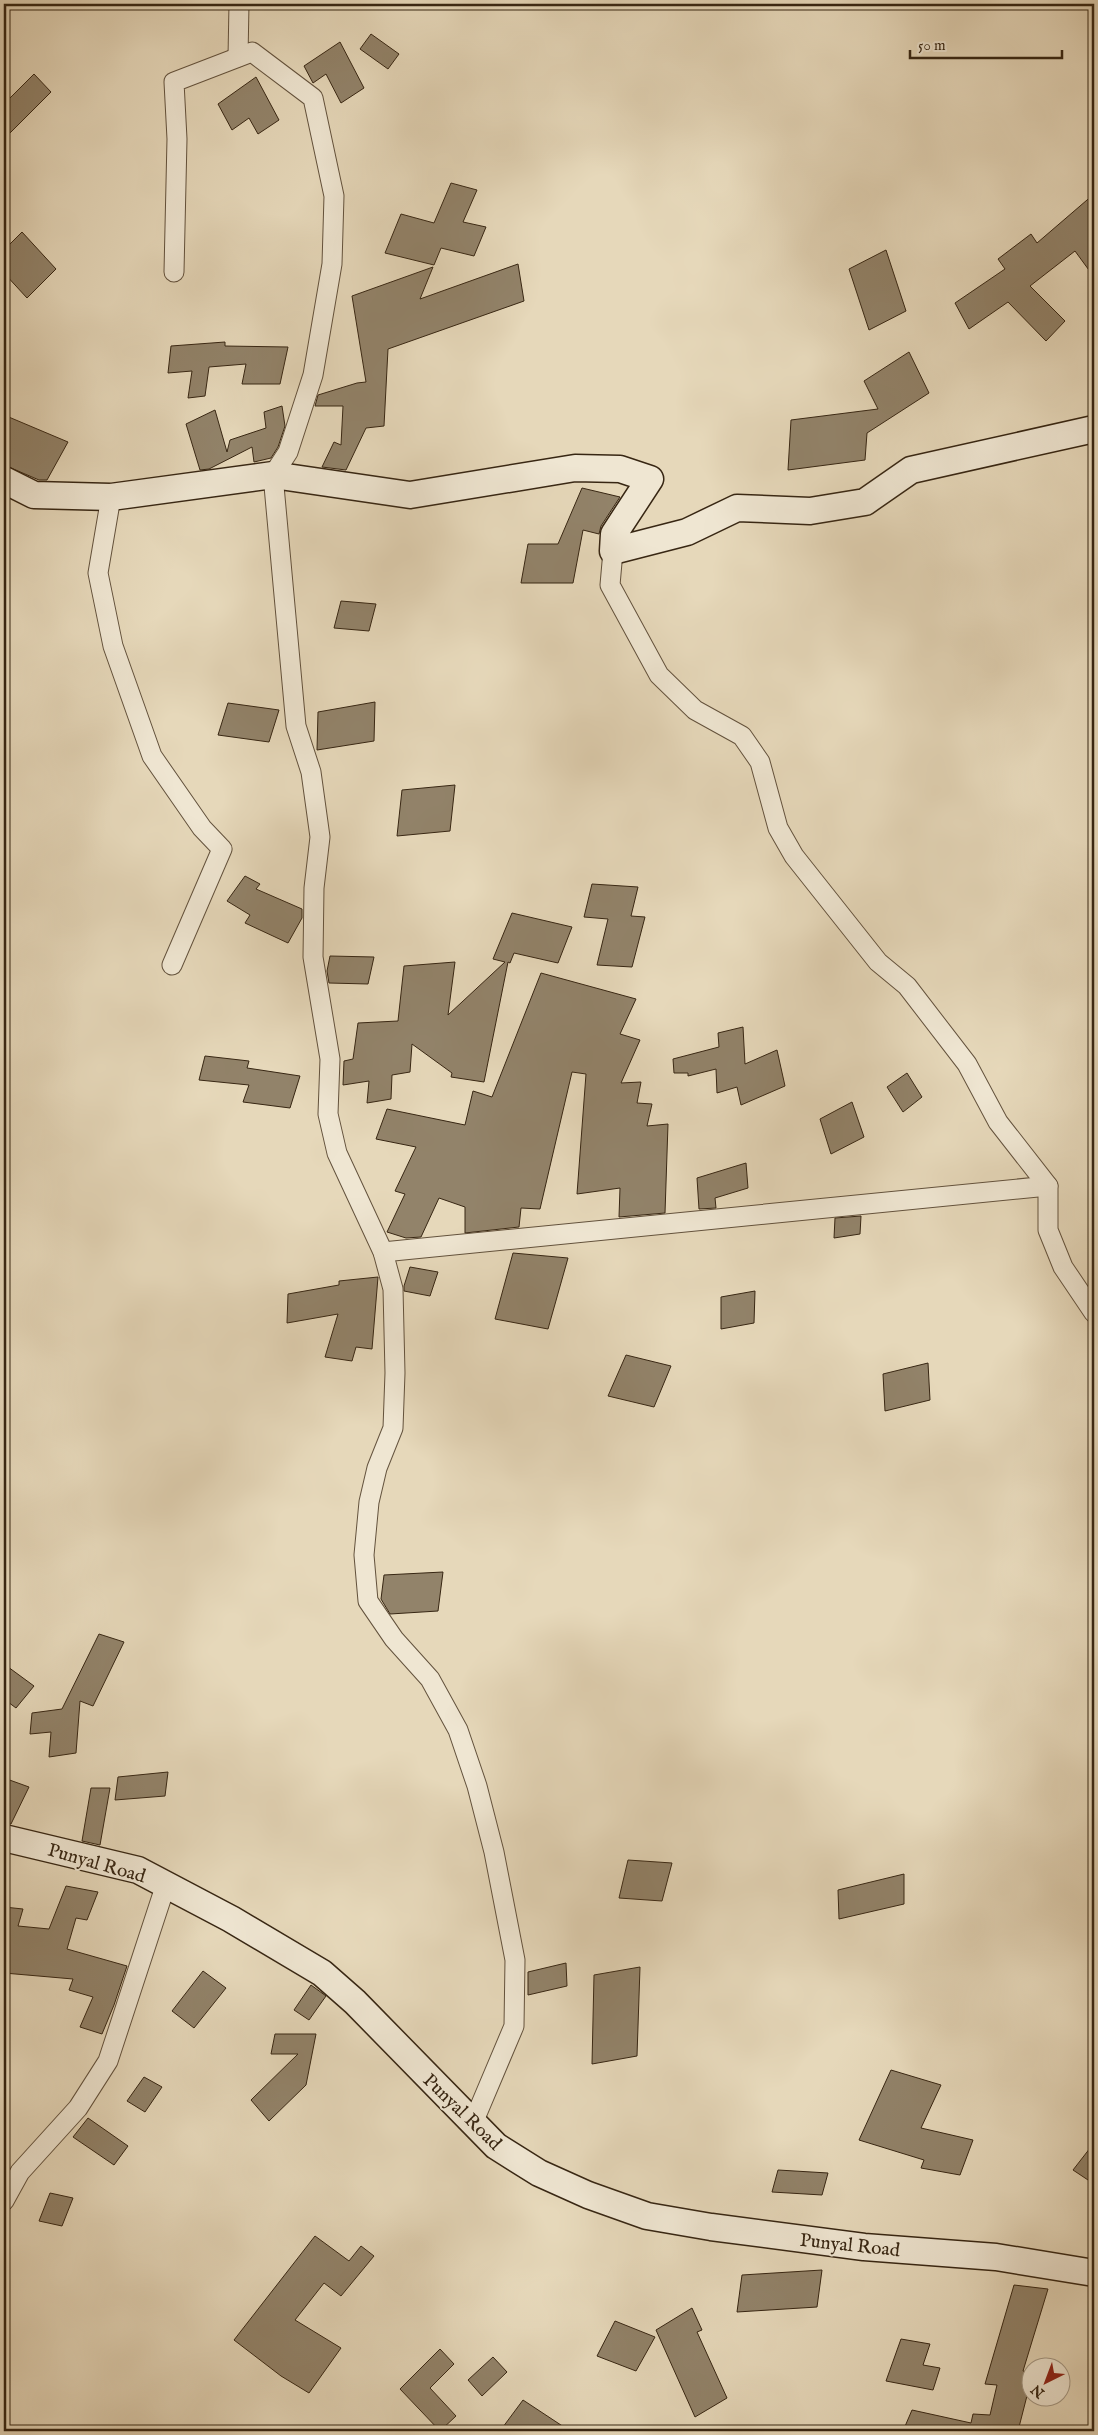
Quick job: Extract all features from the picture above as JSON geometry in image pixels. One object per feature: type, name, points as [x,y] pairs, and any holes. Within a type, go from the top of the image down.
[{"type":"street","points":[[238,57],[240,4]]},
{"type":"street","points":[[174,272],[177,139],[174,82],[252,52],[313,98],[334,196],[332,264],[313,375],[288,452],[274,475],[296,726],[311,772],[320,837],[314,888],[314,957],[330,1059],[328,1114],[337,1153],[383,1252],[393,1289],[395,1382],[393,1428],[377,1468],[369,1502],[364,1555],[368,1601],[394,1639],[430,1679],[458,1730],[477,1786],[494,1852],[515,1960],[514,2026],[472,2123]]},
{"type":"street","points":[[613,551],[687,532],[737,508],[810,511],[865,502],[911,470],[1094,429]]},
{"type":"street","points":[[4,480],[34,495],[111,497],[274,475],[410,495],[575,468],[620,469],[650,479],[614,534],[610,585],[660,675],[695,710],[742,736],[760,762],[778,828],[794,856],[878,962],[907,986],[967,1064],[998,1122],[1048,1186],[1048,1230],[1064,1267],[1094,1313]]},
{"type":"street","points":[[111,497],[98,573],[113,646],[152,756],[202,828],[222,849],[172,965]]},
{"type":"street","points":[[383,1252],[1048,1186]]},
{"type":"street","name":"Punyal Road","points":[[4,1838],[138,1870],[231,1919],[322,1973],[355,2002],[496,2146],[539,2173],[588,2195],[647,2216],[711,2227],[864,2247],[996,2257],[1094,2273]]},
{"type":"street","points":[[4,2201],[20,2172],[78,2108],[108,2060],[166,1884]]},
{"type":"building","points":[[371,34],[399,54],[388,69],[360,49]]},
{"type":"building","points":[[340,42],[364,88],[341,103],[326,74],[313,83],[304,66]]},
{"type":"building","points":[[34,74],[51,92],[4,139],[4,104]]},
{"type":"building","points":[[256,77],[279,120],[258,134],[249,118],[232,130],[218,104]]},
{"type":"building","points":[[451,183],[477,190],[463,222],[486,227],[474,256],[441,248],[434,265],[385,253],[401,214],[434,223]]},
{"type":"building","points":[[1094,194],[1094,277],[1075,251],[1030,286],[1065,321],[1046,341],[1008,302],[969,329],[955,303],[1005,269],[998,259],[1031,234],[1037,243]]},
{"type":"building","points":[[22,232],[56,269],[27,298],[4,273],[4,250]]},
{"type":"building","points":[[886,250],[906,311],[869,330],[849,269]]},
{"type":"building","points":[[518,264],[524,301],[388,349],[384,426],[366,428],[346,470],[322,467],[334,442],[341,445],[343,406],[315,406],[318,395],[366,382],[352,296],[433,267],[420,299]]},
{"type":"building","points":[[225,342],[225,346],[288,347],[280,384],[242,384],[246,364],[209,367],[205,396],[188,398],[192,371],[168,373],[171,346]]},
{"type":"building","points":[[909,352],[929,393],[867,433],[865,460],[788,470],[791,420],[878,409],[864,381]]},
{"type":"building","points":[[282,406],[285,426],[278,447],[271,458],[254,462],[252,447],[209,469],[200,470],[186,424],[215,410],[227,452],[230,440],[266,428],[264,412]]},
{"type":"building","points":[[4,415],[68,442],[47,480],[39,480],[4,465]]},
{"type":"building","points":[[582,488],[620,497],[601,526],[599,534],[583,530],[573,583],[521,583],[528,544],[558,544]]},
{"type":"building","points":[[341,601],[376,604],[369,631],[334,628]]},
{"type":"building","points":[[375,702],[374,741],[317,750],[318,712]]},
{"type":"building","points":[[228,703],[279,710],[269,742],[218,735]]},
{"type":"building","points":[[455,785],[450,831],[397,836],[402,790]]},
{"type":"building","points":[[245,876],[260,884],[256,889],[302,909],[302,918],[288,943],[245,923],[250,915],[227,901]]},
{"type":"building","points":[[592,884],[638,887],[631,916],[645,917],[632,967],[597,965],[608,919],[584,917]]},
{"type":"building","points":[[512,913],[572,927],[558,963],[514,953],[510,963],[508,962],[484,1082],[451,1077],[452,1073],[412,1044],[410,1072],[392,1075],[391,1099],[367,1103],[369,1081],[343,1085],[344,1061],[353,1059],[358,1023],[398,1021],[404,966],[455,962],[448,1015],[505,962],[493,959]]},
{"type":"building","points":[[330,956],[374,957],[368,984],[329,983],[327,971]]},
{"type":"building","points":[[541,973],[636,999],[620,1034],[640,1040],[621,1083],[641,1082],[637,1103],[652,1104],[647,1126],[668,1124],[665,1213],[619,1217],[620,1188],[577,1194],[586,1074],[572,1072],[540,1209],[521,1208],[519,1227],[465,1233],[465,1207],[439,1198],[421,1237],[406,1238],[387,1232],[405,1194],[395,1191],[416,1147],[376,1139],[387,1109],[465,1125],[473,1091],[492,1097]]},
{"type":"building","points":[[743,1027],[745,1064],[777,1050],[785,1086],[741,1105],[737,1087],[717,1093],[716,1069],[688,1076],[688,1073],[674,1073],[673,1059],[719,1047],[718,1033]]},
{"type":"building","points":[[205,1056],[249,1061],[247,1068],[300,1076],[290,1108],[243,1102],[249,1085],[199,1080]]},
{"type":"building","points":[[907,1073],[922,1097],[903,1112],[887,1087]]},
{"type":"building","points":[[852,1102],[864,1137],[831,1154],[820,1119]]},
{"type":"building","points":[[746,1163],[748,1188],[715,1198],[716,1208],[699,1209],[697,1178]]},
{"type":"building","points":[[861,1216],[860,1234],[834,1238],[835,1218]]},
{"type":"building","points":[[513,1253],[568,1258],[548,1329],[495,1319]]},
{"type":"building","points":[[410,1267],[438,1272],[430,1296],[404,1291]]},
{"type":"building","points":[[378,1277],[372,1349],[356,1347],[352,1361],[325,1357],[338,1314],[287,1323],[288,1294],[339,1285],[339,1281]]},
{"type":"building","points":[[755,1291],[754,1323],[721,1329],[721,1297]]},
{"type":"building","points":[[626,1355],[671,1366],[654,1407],[608,1396]]},
{"type":"building","points":[[928,1363],[930,1400],[885,1411],[883,1374]]},
{"type":"building","points":[[443,1572],[438,1611],[390,1614],[381,1599],[384,1575]]},
{"type":"building","points":[[99,1634],[124,1642],[93,1706],[80,1701],[76,1753],[49,1757],[51,1732],[30,1734],[32,1713],[62,1709]]},
{"type":"building","points":[[4,1664],[34,1686],[16,1708],[4,1699]]},
{"type":"building","points":[[168,1772],[165,1796],[115,1800],[118,1777]]},
{"type":"building","points":[[4,1778],[29,1787],[11,1824],[4,1823]]},
{"type":"building","points":[[91,1788],[110,1788],[100,1845],[82,1841]]},
{"type":"building","points":[[628,1860],[672,1863],[662,1901],[619,1898]]},
{"type":"building","points":[[904,1874],[904,1904],[839,1919],[838,1890]]},
{"type":"building","points":[[66,1886],[98,1892],[87,1920],[76,1918],[67,1949],[127,1966],[102,2034],[80,2027],[93,1997],[69,1990],[73,1979],[4,1973],[4,1907],[23,1909],[18,1926],[49,1929]]},
{"type":"building","points":[[566,1963],[567,1986],[528,1995],[528,1972]]},
{"type":"building","points":[[640,1967],[637,2056],[592,2064],[594,1975]]},
{"type":"building","points":[[203,1971],[226,1988],[194,2028],[172,2011]]},
{"type":"building","points":[[311,1985],[326,1996],[309,2020],[294,2010]]},
{"type":"building","points":[[275,2034],[316,2034],[306,2085],[269,2121],[251,2100],[298,2054],[271,2054]]},
{"type":"building","points":[[891,2070],[941,2085],[921,2128],[973,2140],[960,2175],[921,2168],[924,2160],[859,2140]]},
{"type":"building","points":[[144,2077],[162,2087],[145,2112],[127,2101]]},
{"type":"building","points":[[88,2118],[128,2146],[114,2165],[73,2137]]},
{"type":"building","points":[[1094,2143],[1094,2184],[1073,2170]]},
{"type":"building","points":[[778,2170],[828,2173],[822,2195],[772,2192]]},
{"type":"building","points":[[50,2193],[73,2198],[62,2226],[39,2221]]},
{"type":"building","points":[[315,2236],[349,2261],[361,2246],[374,2256],[341,2296],[324,2283],[295,2320],[341,2348],[309,2393],[281,2376],[234,2340]]},
{"type":"building","points":[[822,2270],[817,2307],[737,2312],[742,2275]]},
{"type":"building","points":[[1014,2285],[1048,2289],[1027,2358],[1020,2358],[1020,2408],[1024,2408],[1018,2431],[903,2431],[912,2410],[971,2423],[973,2414],[990,2415],[997,2385],[985,2384]]},
{"type":"building","points":[[692,2308],[702,2330],[697,2332],[727,2398],[695,2417],[656,2330]]},
{"type":"building","points":[[615,2321],[655,2337],[636,2371],[597,2356]]},
{"type":"building","points":[[901,2339],[930,2344],[923,2365],[940,2368],[933,2390],[886,2381]]},
{"type":"building","points":[[440,2349],[454,2364],[430,2388],[456,2416],[440,2431],[400,2389]]},
{"type":"building","points":[[493,2357],[507,2372],[482,2396],[468,2380]]},
{"type":"building","points":[[523,2400],[570,2431],[500,2431]]}]
